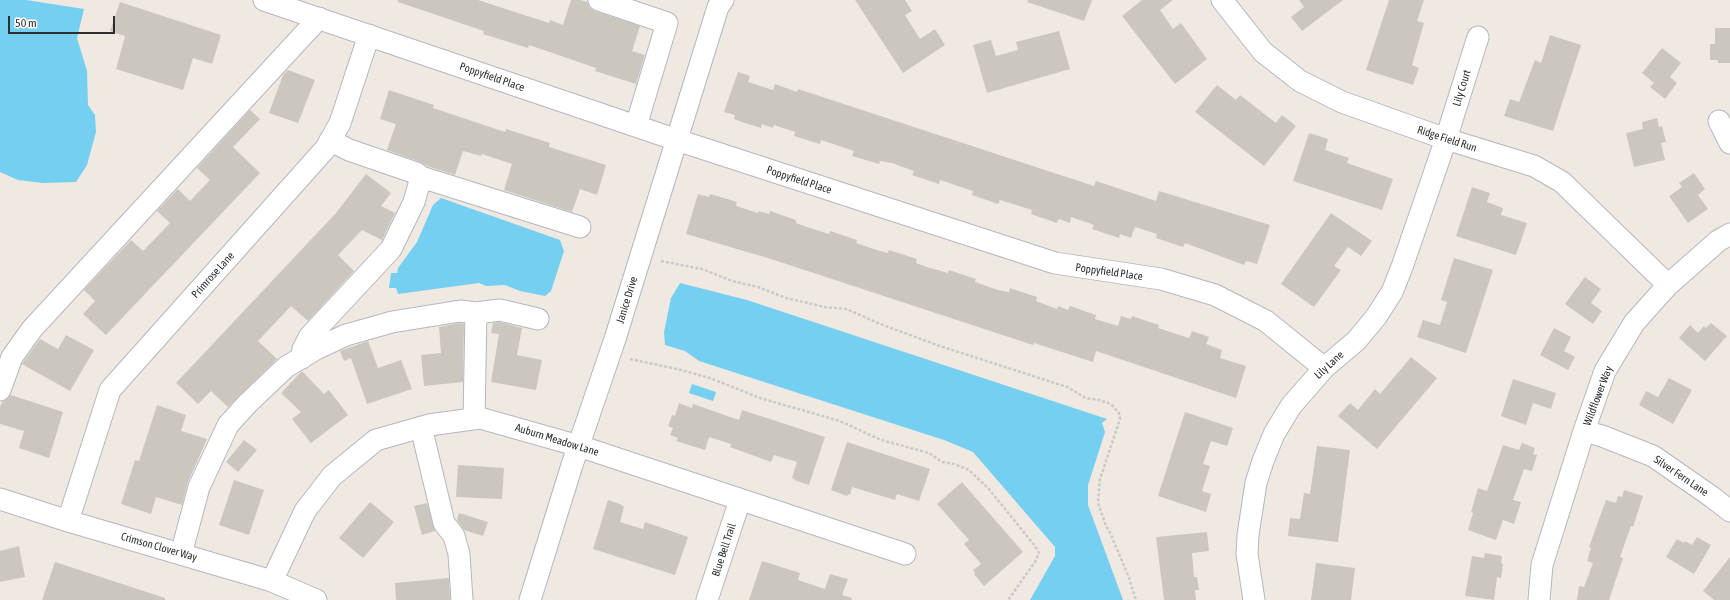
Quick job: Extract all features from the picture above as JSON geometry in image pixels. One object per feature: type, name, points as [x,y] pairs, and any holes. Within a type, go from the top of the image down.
[{"type":"street","name":"Poppyfield Place","points":[[264,0],[676,140],[1055,263],[1161,279],[1215,295],[1266,321],[1324,368]]},
{"type":"street","points":[[599,0],[667,23],[636,126]]},
{"type":"street","name":"Janice Drive","points":[[530,600],[615,339],[718,7],[723,0]]},
{"type":"street","name":"Ridge Field Run","points":[[1222,0],[1263,52],[1300,81],[1342,102],[1446,139],[1534,166],[1562,182],[1668,285]]},
{"type":"street","points":[[0,390],[12,357],[32,329],[319,18]]},
{"type":"street","name":"Primrose Lane","points":[[68,521],[110,390],[326,148],[340,123],[369,35]]},
{"type":"street","name":"Lily Court","points":[[1446,139],[1478,37]]},
{"type":"street","points":[[1719,121],[1730,143]]},
{"type":"street","name":"Lily Lane","points":[[1254,600],[1247,554],[1248,530],[1256,483],[1274,434],[1288,411],[1324,368],[1356,341],[1376,317],[1392,292],[1446,139]]},
{"type":"street","points":[[330,140],[349,150],[416,173],[421,177],[580,227]]},
{"type":"street","points":[[302,358],[303,349],[310,336],[391,249],[414,202],[421,177]]},
{"type":"street","name":"Wildflower Way","points":[[1539,600],[1542,566],[1584,431],[1605,371],[1634,323],[1668,285],[1718,241],[1730,234]]},
{"type":"street","points":[[182,554],[199,487],[228,425],[286,366],[346,335],[392,322],[460,311],[476,313],[500,310],[538,319]]},
{"type":"street","points":[[474,419],[476,313]]},
{"type":"street","name":"Auburn Meadow Lane","points":[[272,581],[305,511],[332,476],[376,440],[421,428],[480,418],[579,446],[905,554]]},
{"type":"street","points":[[421,428],[444,523],[454,536],[459,554],[462,600]]},
{"type":"street","name":"Silver Fern Lane","points":[[1584,431],[1602,436],[1653,456],[1730,511]]},
{"type":"street","name":"Crimson Clover Way","points":[[0,499],[68,521],[272,581],[316,600]]},
{"type":"street","name":"Blue Bell Trail","points":[[707,600],[740,500]]},
{"type":"path","points":[[661,261],[702,269],[732,281],[758,287],[786,298],[825,307],[846,309],[878,323],[937,345],[1067,386],[1086,398],[1111,404],[1119,413],[1120,419],[1100,479],[1098,503],[1106,526],[1110,530],[1129,578],[1136,600]]},
{"type":"path","points":[[630,359],[710,378],[760,398],[840,421],[881,440],[929,453],[942,462],[954,464],[969,470],[988,488],[1039,553],[1035,562],[1008,600]]},
{"type":"water","points":[[0,0],[26,0],[84,9],[77,38],[87,71],[88,105],[95,115],[96,132],[87,165],[76,182],[43,183],[18,180],[0,172]]},
{"type":"water","points":[[441,198],[560,240],[564,251],[551,291],[545,296],[520,291],[505,285],[486,286],[479,283],[398,294],[396,288],[389,288],[391,273],[397,273],[398,268],[417,242],[433,205]]},
{"type":"water","points":[[680,283],[747,300],[1107,419],[1102,423],[1105,432],[1088,485],[1088,505],[1123,600],[1030,600],[1055,556],[1055,547],[973,452],[944,440],[699,361],[685,351],[665,345],[664,332],[671,298]]},
{"type":"water","points":[[692,384],[716,392],[713,401],[689,393]]},
{"type":"building","points":[[398,0],[478,0],[549,23],[550,20],[563,25],[571,0],[580,0],[587,2],[590,8],[595,11],[640,26],[632,51],[645,55],[636,84],[595,71],[596,68],[529,45],[528,48],[483,34],[484,31],[398,2]]},
{"type":"building","points":[[855,0],[905,0],[912,11],[905,15],[920,39],[935,29],[945,45],[903,73]]},
{"type":"building","points":[[1028,0],[1092,0],[1084,21],[1027,2]]},
{"type":"building","points":[[1142,0],[1173,0],[1160,10],[1173,29],[1181,23],[1207,59],[1175,84],[1122,16]]},
{"type":"building","points":[[1299,0],[1343,0],[1302,31],[1291,17],[1304,7]]},
{"type":"building","points":[[1389,0],[1424,0],[1417,21],[1424,23],[1412,65],[1419,68],[1413,85],[1366,70]]},
{"type":"building","points":[[120,2],[221,35],[212,64],[193,58],[183,90],[116,69],[125,36],[110,31]]},
{"type":"building","points":[[1715,28],[1730,28],[1730,63],[1718,63],[1718,60],[1710,60],[1710,44],[1715,44]]},
{"type":"building","points":[[1059,31],[1070,69],[987,93],[973,45],[991,40],[996,56],[1018,50],[1016,42]]},
{"type":"building","points":[[1550,35],[1581,45],[1553,131],[1504,116],[1510,99],[1519,102],[1535,60],[1541,63]]},
{"type":"building","points":[[1662,48],[1681,63],[1670,77],[1677,83],[1665,99],[1650,87],[1654,83],[1642,73]]},
{"type":"building","points":[[288,70],[315,80],[298,123],[269,113],[283,75]]},
{"type":"building","points":[[738,72],[750,76],[748,82],[773,90],[775,84],[797,92],[798,89],[1094,186],[1096,181],[1156,201],[1159,191],[1270,225],[1257,264],[1246,261],[1244,265],[1185,243],[1183,247],[1156,238],[1157,234],[1135,227],[1131,238],[1120,234],[1119,238],[1092,229],[1094,225],[1071,217],[1070,223],[1059,219],[1057,223],[1031,214],[1032,210],[1000,200],[998,204],[972,195],[973,191],[940,180],[939,184],[912,175],[914,171],[892,163],[880,161],[879,164],[852,156],[854,151],[821,140],[820,144],[794,136],[795,132],[774,125],[773,128],[762,124],[761,128],[734,119],[735,115],[724,112]]},
{"type":"building","points":[[1217,85],[1236,100],[1240,95],[1276,123],[1282,115],[1296,126],[1264,166],[1195,112]]},
{"type":"building","points":[[389,90],[434,105],[433,108],[505,132],[506,129],[550,143],[549,147],[606,165],[597,195],[580,189],[572,212],[504,190],[512,164],[482,154],[481,156],[463,151],[455,175],[427,166],[387,150],[396,124],[380,119]]},
{"type":"building","points":[[250,110],[260,119],[233,147],[260,173],[106,335],[83,314],[95,301],[84,290],[131,240],[143,251],[170,223],[157,211],[178,189],[190,201],[210,180],[197,168]]},
{"type":"building","points":[[1657,118],[1659,127],[1662,126],[1666,142],[1661,143],[1665,160],[1634,167],[1626,133],[1643,129],[1642,122]]},
{"type":"building","points":[[1309,133],[1328,139],[1325,150],[1349,158],[1347,163],[1393,179],[1382,210],[1293,181]]},
{"type":"building","points":[[1694,173],[1705,189],[1698,195],[1708,209],[1688,223],[1669,196],[1682,187],[1679,183]]},
{"type":"building","points":[[366,174],[391,193],[381,206],[395,213],[382,240],[362,230],[338,255],[354,271],[308,321],[291,306],[258,341],[277,359],[228,407],[211,391],[198,404],[176,383],[336,213]]},
{"type":"building","points":[[1472,187],[1490,193],[1487,202],[1503,208],[1501,215],[1527,223],[1516,255],[1456,236]]},
{"type":"building","points":[[698,194],[709,197],[710,194],[737,202],[736,206],[758,213],[759,211],[769,214],[770,211],[796,220],[796,223],[807,227],[829,234],[830,231],[857,240],[856,243],[877,250],[888,253],[889,250],[917,259],[916,263],[927,267],[948,273],[949,270],[976,279],[975,282],[998,290],[1009,292],[1010,288],[1037,297],[1036,301],[1057,309],[1058,306],[1068,310],[1070,306],[1096,315],[1095,319],[1118,326],[1121,316],[1131,319],[1132,316],[1159,325],[1158,328],[1189,338],[1192,331],[1209,337],[1206,344],[1222,350],[1220,358],[1246,366],[1236,398],[1096,351],[1093,362],[1034,343],[1033,345],[771,259],[686,234]]},
{"type":"building","points":[[1331,213],[1372,241],[1361,256],[1348,247],[1334,266],[1341,270],[1314,307],[1281,284]]},
{"type":"building","points":[[1454,258],[1493,270],[1466,353],[1417,337],[1423,320],[1440,325],[1447,302],[1441,300]]},
{"type":"building","points":[[1585,277],[1601,289],[1591,303],[1602,311],[1593,324],[1565,304]]},
{"type":"building","points":[[499,322],[522,328],[517,355],[542,360],[536,390],[491,382],[499,334],[491,333],[493,323]]},
{"type":"building","points":[[460,323],[464,324],[463,382],[424,386],[421,355],[441,353],[439,327]]},
{"type":"building","points":[[1711,323],[1727,336],[1705,361],[1679,338],[1690,325],[1698,333],[1704,326],[1706,328]]},
{"type":"building","points":[[1554,328],[1571,337],[1564,351],[1575,357],[1568,370],[1540,355]]},
{"type":"building","points":[[66,335],[94,350],[70,391],[22,364],[40,339],[58,349]]},
{"type":"building","points":[[368,341],[378,368],[401,360],[412,389],[367,404],[351,358],[344,361],[340,351]]},
{"type":"building","points":[[1411,357],[1437,378],[1377,449],[1338,416],[1350,403],[1358,410],[1375,389],[1380,394]]},
{"type":"building","points":[[302,371],[324,394],[329,390],[348,415],[311,443],[292,419],[301,412],[281,393]]},
{"type":"building","points":[[1669,378],[1692,390],[1673,424],[1639,405],[1646,391],[1658,397]]},
{"type":"building","points":[[1513,379],[1556,393],[1551,409],[1533,403],[1526,425],[1501,416]]},
{"type":"building","points":[[11,395],[63,412],[49,458],[19,448],[24,431],[0,424],[0,407],[2,402]]},
{"type":"building","points":[[679,403],[692,408],[693,404],[739,420],[742,410],[825,437],[809,485],[792,478],[797,462],[774,455],[771,462],[730,447],[731,444],[709,437],[705,450],[676,441],[678,438],[670,435],[673,428],[668,426],[672,415],[675,416]]},
{"type":"building","points":[[157,405],[186,415],[181,431],[207,439],[188,482],[182,505],[156,497],[151,514],[121,504],[135,460],[139,461]]},
{"type":"building","points":[[1185,412],[1233,428],[1227,446],[1211,441],[1203,464],[1210,466],[1202,491],[1211,494],[1206,512],[1158,496]]},
{"type":"building","points":[[244,440],[257,450],[238,472],[226,462]]},
{"type":"building","points":[[847,442],[930,469],[919,501],[897,494],[895,500],[852,487],[850,495],[848,494],[847,496],[831,490]]},
{"type":"building","points":[[1522,443],[1535,448],[1533,454],[1537,455],[1532,471],[1524,469],[1513,500],[1521,502],[1514,524],[1503,520],[1496,540],[1468,530],[1473,513],[1471,512],[1478,488],[1487,491],[1503,445],[1519,450]]},
{"type":"building","points":[[1317,446],[1350,450],[1338,542],[1288,536],[1290,518],[1300,519],[1304,493],[1310,494]]},
{"type":"building","points":[[458,465],[504,468],[502,499],[456,497]]},
{"type":"building","points":[[234,480],[264,490],[249,535],[219,525]]},
{"type":"building","points":[[962,482],[1023,552],[984,586],[974,574],[975,573],[973,570],[981,564],[964,544],[969,540],[937,504]]},
{"type":"building","points":[[1624,490],[1643,496],[1633,527],[1631,526],[1620,557],[1623,558],[1609,600],[1577,600],[1579,586],[1584,587],[1593,563],[1587,561],[1591,548],[1589,547],[1606,500],[1616,503],[1618,496],[1622,497]]},
{"type":"building","points":[[608,500],[624,507],[620,522],[643,529],[645,522],[688,537],[675,575],[593,549]]},
{"type":"building","points":[[370,502],[394,522],[363,558],[339,538]]},
{"type":"building","points":[[427,503],[435,531],[422,535],[414,506]]},
{"type":"building","points":[[459,513],[488,522],[483,536],[464,530],[457,520]]},
{"type":"building","points":[[1207,532],[1209,551],[1192,553],[1194,577],[1197,577],[1199,590],[1195,590],[1196,600],[1164,600],[1156,537]]},
{"type":"building","points":[[1697,537],[1711,545],[1694,574],[1666,557],[1677,539],[1692,545]]},
{"type":"building","points":[[19,546],[25,577],[0,582],[0,551]]},
{"type":"building","points":[[1485,553],[1502,556],[1501,563],[1503,564],[1501,578],[1497,577],[1494,600],[1465,596],[1472,556],[1484,558]]},
{"type":"building","points":[[1730,557],[1730,600],[1714,600],[1703,591]]},
{"type":"building","points":[[762,561],[800,573],[798,580],[825,589],[830,574],[848,579],[842,595],[852,598],[852,600],[749,600]]},
{"type":"building","points":[[55,562],[165,598],[165,600],[42,600]]},
{"type":"building","points":[[1316,563],[1355,568],[1351,600],[1311,600]]},
{"type":"building","points":[[449,578],[450,600],[396,600],[395,583]]}]
